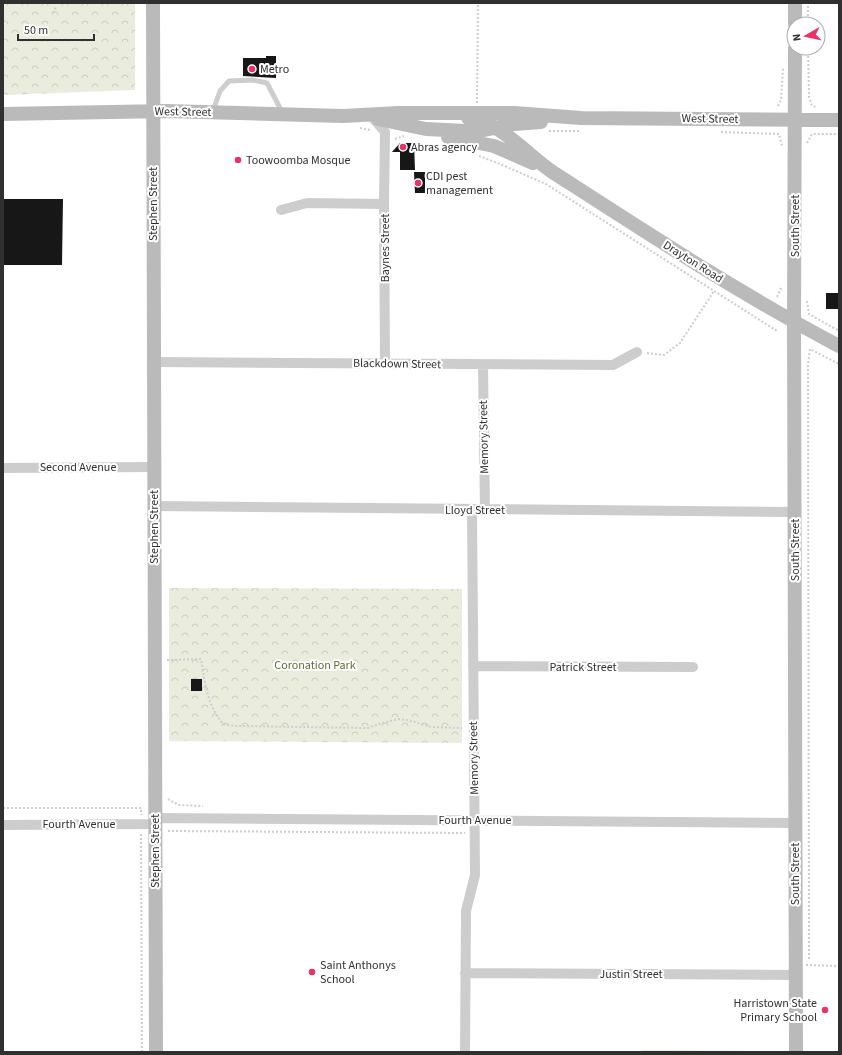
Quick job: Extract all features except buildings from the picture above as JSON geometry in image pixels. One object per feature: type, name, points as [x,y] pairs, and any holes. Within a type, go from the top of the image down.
[{"type":"street","name":"Stephen Street","points":[[153,3],[154,661],[150,822],[156,1052]]},
{"type":"street","points":[[795,3],[795,16]]},
{"type":"street","name":"South Street","points":[[795,56],[795,823],[800,969],[796,1052]]},
{"type":"street","name":"West Street","points":[[3,114],[153,111],[213,112],[283,114],[366,121]]},
{"type":"street","points":[[366,121],[398,113],[526,113],[581,124]]},
{"type":"street","points":[[398,113],[484,121],[514,140],[552,172]]},
{"type":"street","name":"West Street","points":[[581,124],[839,120]]},
{"type":"street","points":[[366,121],[407,130]]},
{"type":"street","points":[[366,121],[386,135],[407,130],[426,129],[479,131],[514,124],[581,124]]},
{"type":"street","points":[[426,129],[451,138],[494,146],[552,172]]},
{"type":"street","name":"Baynes Street","points":[[385,364],[384,204],[386,135]]},
{"type":"street","name":"Drayton Road","points":[[552,172],[734,287],[839,346]]},
{"type":"street","points":[[282,210],[312,203],[384,204]]},
{"type":"street","name":"Blackdown Street","points":[[154,362],[613,365],[637,352]]},
{"type":"street","name":"Memory Street","points":[[483,365],[485,510]]},
{"type":"street","name":"Second Avenue","points":[[3,468],[153,467]]},
{"type":"street","name":"Lloyd Street","points":[[154,506],[795,512]]},
{"type":"street","name":"Memory Street","points":[[465,1052],[466,911],[475,875],[472,510]]},
{"type":"street","name":"Patrick Street","points":[[473,666],[692,667]]},
{"type":"street","name":"Fourth Avenue","points":[[3,825],[475,819],[795,823]]},
{"type":"street","name":"Justin Street","points":[[465,973],[800,969]]},
{"type":"lane","points":[[213,112],[220,91],[229,81],[253,80],[268,84],[283,114]]},
{"type":"path","points":[[477,104],[478,3]]},
{"type":"path","points":[[808,3],[808,16]]},
{"type":"path","points":[[53,13],[56,7]]},
{"type":"path","points":[[808,56],[808,97],[812,106]]},
{"type":"path","points":[[778,106],[781,100],[782,68]]},
{"type":"path","points":[[366,121],[369,130],[373,132],[376,137],[386,135],[396,139],[407,130]]},
{"type":"path","points":[[542,131],[581,124]]},
{"type":"path","points":[[715,132],[779,134]]},
{"type":"path","points":[[812,134],[839,134]]},
{"type":"path","points":[[478,156],[546,184],[777,331]]},
{"type":"path","points":[[637,352],[664,355],[680,343],[714,291]]},
{"type":"path","points":[[809,314],[839,331]]},
{"type":"path","points":[[839,364],[810,349],[808,364],[800,969],[839,966]]},
{"type":"path","points":[[154,661],[201,659],[205,689],[209,702],[216,716],[223,724],[235,726],[367,728],[386,722],[399,720],[412,721],[431,727],[462,728]]},
{"type":"path","points":[[168,799],[178,805],[203,806]]},
{"type":"path","points":[[3,808],[141,808],[150,822],[142,1052]]},
{"type":"path","points":[[168,831],[465,833]]},
{"type":"green space","points":[[3,3],[135,3],[135,90],[4,95]]},
{"type":"green space","name":"Coronation Park","points":[[169,588],[462,589],[462,743],[169,741]]},
{"type":"green space","points":[[641,1050],[780,1051],[780,1052],[641,1052]]},
{"type":"place","name":"Metro","points":[[252,69]]},
{"type":"place","name":"Abras agency","points":[[403,147]]},
{"type":"place","name":"Toowoomba Mosque","points":[[238,160]]},
{"type":"place","name":"CDI pest management","points":[[418,183]]},
{"type":"place","name":"Saint Anthonys School","points":[[312,972]]},
{"type":"place","name":"Harristown State Primary School","points":[[825,1010]]}]
